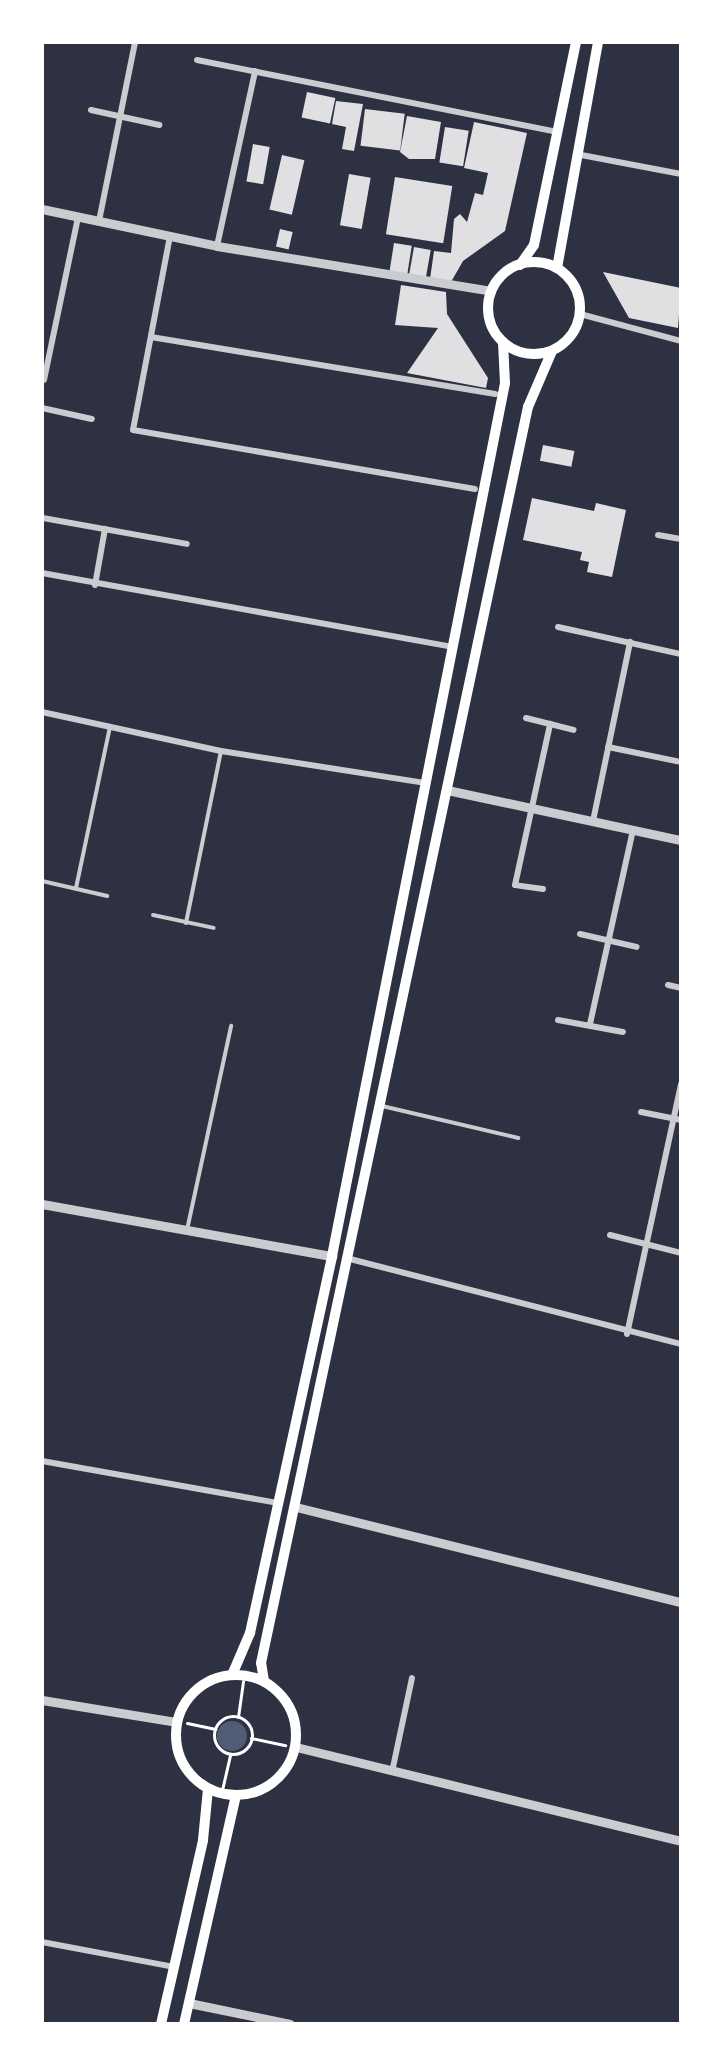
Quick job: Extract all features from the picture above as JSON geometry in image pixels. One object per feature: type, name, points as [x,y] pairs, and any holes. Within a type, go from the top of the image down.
[{"type":"main road","points":[[232,1675],[250,1633],[332,1256],[505,383],[503,342],[489,318],[491,291],[520,265],[534,245],[576,42]]},
{"type":"main road","points":[[557,268],[598,42]]},
{"type":"main road","points":[[264,1681],[261,1663],[350,1259],[528,406],[552,351],[571,336],[580,314],[576,288],[557,268],[520,265]]},
{"type":"main road","points":[[503,342],[526,354],[552,351]]},
{"type":"main road","points":[[232,1675],[249,1676],[264,1681],[294,1716],[296,1747],[290,1762],[268,1787],[236,1796],[221,1794],[208,1788],[182,1761],[177,1722],[202,1685],[232,1675]]},
{"type":"main road","points":[[161,2024],[203,1840],[208,1788]]},
{"type":"main road","points":[[184,2024],[236,1796]]},
{"type":"street","points":[[99,221],[135,42]]},
{"type":"street","points":[[197,60],[557,132]]},
{"type":"street","points":[[217,246],[255,71]]},
{"type":"street","points":[[91,111],[159,125]]},
{"type":"street","points":[[576,154],[681,174]]},
{"type":"street","points":[[42,209],[217,246],[491,291]]},
{"type":"street","points":[[44,380],[78,217]]},
{"type":"street","points":[[170,236],[133,430],[475,489]]},
{"type":"street","points":[[580,314],[681,341]]},
{"type":"street","points":[[151,337],[495,394]]},
{"type":"street","points":[[42,408],[92,419]]},
{"type":"street","points":[[43,518],[188,544]]},
{"type":"street","points":[[95,585],[105,529]]},
{"type":"street","points":[[658,535],[681,539]]},
{"type":"street","points":[[42,573],[95,585],[452,647]]},
{"type":"street","points":[[558,627],[681,654]]},
{"type":"street","points":[[593,821],[630,642]]},
{"type":"street","points":[[42,712],[221,751],[425,783]]},
{"type":"street","points":[[526,718],[574,730]]},
{"type":"street","points":[[543,889],[514,885],[550,724]]},
{"type":"street","points":[[608,747],[681,762]]},
{"type":"street","points":[[447,790],[681,840]]},
{"type":"street","points":[[590,1024],[633,830]]},
{"type":"street","points":[[580,934],[637,947]]},
{"type":"street","points":[[668,985],[681,988]]},
{"type":"street","points":[[558,1020],[590,1024],[623,1032]]},
{"type":"street","points":[[627,1334],[681,1084]]},
{"type":"street","points":[[641,1112],[681,1120]]},
{"type":"street","points":[[42,1204],[186,1234],[332,1256]]},
{"type":"street","points":[[610,1235],[681,1253]]},
{"type":"street","points":[[350,1259],[627,1334],[681,1344]]},
{"type":"street","points":[[42,1461],[277,1503]]},
{"type":"street","points":[[296,1507],[681,1602]]},
{"type":"street","points":[[392,1772],[412,1678]]},
{"type":"street","points":[[42,1700],[177,1722]]},
{"type":"street","points":[[296,1747],[681,1840]]},
{"type":"street","points":[[42,1942],[174,1967]]},
{"type":"street","points":[[189,2003],[290,2024]]},
{"type":"lane","points":[[76,888],[110,726]]},
{"type":"lane","points":[[186,923],[221,751]]},
{"type":"lane","points":[[42,880],[107,896]]},
{"type":"lane","points":[[153,915],[214,928]]},
{"type":"lane","points":[[186,1234],[231,1026]]},
{"type":"lane","points":[[382,1106],[518,1138]]},
{"type":"path","points":[[238,1717],[243,1680],[249,1676]]},
{"type":"path","points":[[238,1717],[247,1722],[251,1738],[240,1753],[230,1754],[218,1748],[215,1729],[221,1720],[238,1717]]},
{"type":"path","points":[[177,1722],[215,1729]]},
{"type":"path","points":[[251,1738],[296,1747]]},
{"type":"path","points":[[221,1794],[230,1754]]},
{"type":"water","points":[[232,1721],[242,1726],[247,1736],[242,1746],[232,1751],[222,1746],[217,1736],[222,1726]]},
{"type":"building","points":[[307,92],[335,98],[330,123],[302,117]]},
{"type":"building","points":[[336,101],[363,104],[354,151],[342,149],[346,127],[332,124]]},
{"type":"building","points":[[365,109],[405,114],[400,151],[360,146]]},
{"type":"building","points":[[407,116],[441,122],[435,159],[409,159],[400,152]]},
{"type":"building","points":[[474,122],[527,133],[505,231],[463,261],[451,282],[430,279],[434,251],[451,253],[454,219],[460,214],[467,222],[475,193],[483,195],[488,173],[464,168]]},
{"type":"building","points":[[445,127],[469,131],[463,166],[439,163]]},
{"type":"building","points":[[253,144],[270,147],[263,184],[246,181]]},
{"type":"building","points":[[282,155],[304,160],[292,215],[269,210]]},
{"type":"building","points":[[349,174],[371,178],[362,229],[340,225]]},
{"type":"building","points":[[395,177],[452,186],[443,243],[386,234]]},
{"type":"building","points":[[280,229],[293,232],[289,249],[276,247]]},
{"type":"building","points":[[394,243],[412,246],[407,274],[389,272]]},
{"type":"building","points":[[414,247],[431,250],[426,279],[409,276]]},
{"type":"building","points":[[603,272],[681,288],[678,328],[629,318]]},
{"type":"building","points":[[401,285],[446,292],[447,314],[488,378],[486,388],[407,373],[438,328],[395,325]]},
{"type":"building","points":[[543,445],[574,451],[571,467],[540,461]]},
{"type":"building","points":[[532,498],[594,511],[596,503],[626,510],[612,577],[587,572],[589,562],[580,560],[582,552],[523,540]]}]
